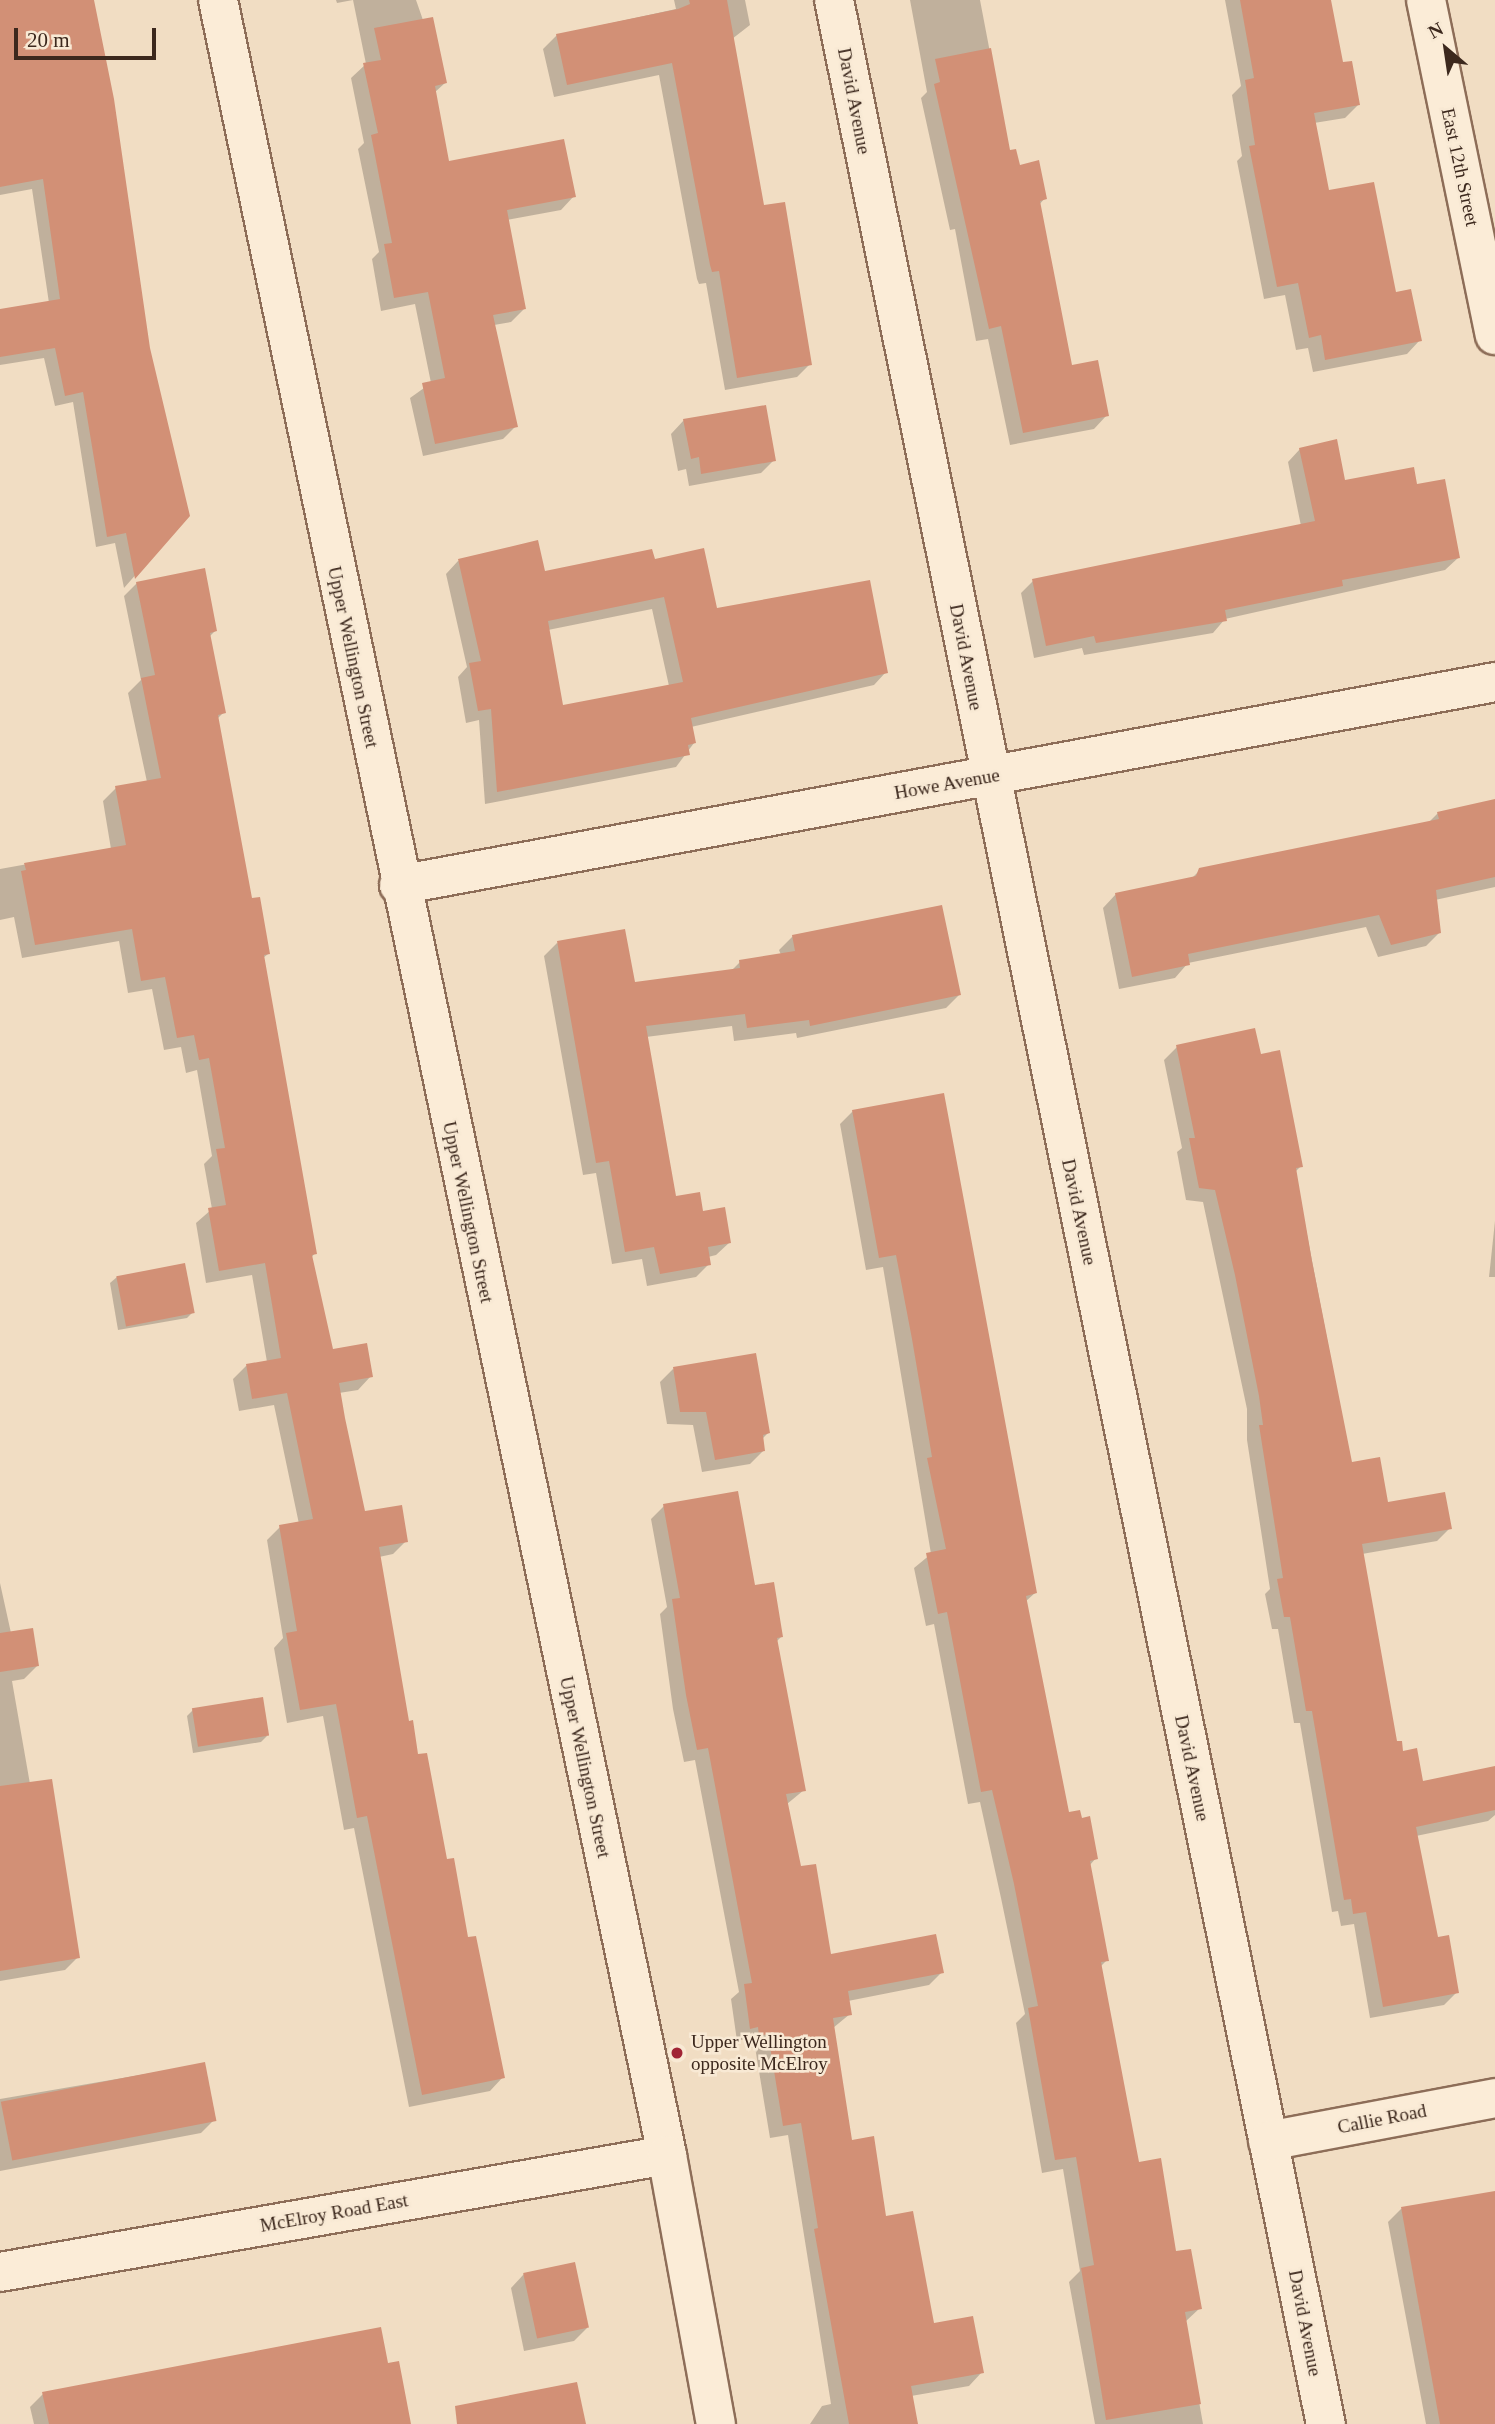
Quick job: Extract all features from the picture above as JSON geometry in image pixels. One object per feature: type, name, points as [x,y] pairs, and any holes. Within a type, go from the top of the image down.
[{"type":"street","name":"Upper Wellington Street","points":[[218,0],[399,885],[667,2155],[716,2424]]},
{"type":"street","name":"David Avenue","points":[[834,0],[1326,2424]]},
{"type":"street","name":"East 12th Street","points":[[1426,0],[1495,335]]},
{"type":"street","name":"Howe Avenue","points":[[399,885],[1495,682]]},
{"type":"street","name":"Callie Road","points":[[1268,2141],[1495,2098]]},
{"type":"street","name":"McElroy Road East","points":[[0,2272],[667,2155]]},
{"type":"building","points":[[0,0],[94,0],[114,99],[150,348],[190,516],[135,579],[126,533],[107,537],[83,392],[65,396],[55,348],[0,357],[0,309],[60,299],[43,179],[0,187]]},
{"type":"building","points":[[689,0],[727,0],[764,205],[785,202],[812,365],[737,378],[719,271],[712,272],[710,265],[672,63],[567,85],[556,34],[678,9],[690,4]]},
{"type":"building","points":[[1240,0],[1331,0],[1343,62],[1352,61],[1360,105],[1314,113],[1329,190],[1374,182],[1396,292],[1411,289],[1422,341],[1325,360],[1321,335],[1309,338],[1298,283],[1277,287],[1249,146],[1255,145],[1245,80],[1254,78]]},
{"type":"building","points":[[433,17],[447,83],[435,86],[449,161],[564,139],[576,197],[507,210],[526,309],[493,315],[518,427],[435,444],[422,383],[445,378],[428,292],[394,298],[384,244],[392,243],[371,135],[378,133],[363,63],[381,60],[374,28]]},
{"type":"building","points":[[991,48],[1010,150],[1016,149],[1020,165],[1039,160],[1047,199],[1040,201],[1072,365],[1098,360],[1109,416],[1023,433],[1001,326],[989,329],[934,84],[940,82],[935,59]]},
{"type":"building","points":[[766,405],[776,461],[701,474],[699,457],[691,459],[683,419]]},
{"type":"building","points":[[1337,439],[1345,480],[1414,467],[1417,484],[1445,479],[1460,558],[1342,580],[1343,586],[1225,610],[1227,621],[1096,643],[1094,636],[1046,646],[1032,579],[1315,521],[1299,448]]},
{"type":"building","points":[[538,540],[545,571],[652,549],[655,559],[704,548],[717,608],[870,580],[888,673],[691,718],[696,743],[688,745],[690,755],[497,792],[491,709],[478,711],[469,663],[481,661],[458,559]],"holes":[[[664,597],[683,682],[563,705],[548,621]]]},
{"type":"building","points":[[205,568],[217,631],[210,633],[226,713],[218,715],[252,898],[260,897],[270,954],[264,955],[317,1254],[312,1255],[333,1349],[367,1343],[373,1377],[339,1383],[345,1418],[365,1511],[402,1505],[408,1542],[379,1547],[409,1721],[413,1720],[418,1754],[427,1753],[447,1859],[454,1858],[468,1937],[476,1936],[505,2078],[422,2095],[367,1816],[357,1818],[336,1704],[300,1710],[286,1633],[297,1631],[279,1525],[313,1519],[287,1393],[252,1399],[246,1364],[281,1358],[265,1263],[219,1271],[208,1208],[226,1205],[216,1149],[225,1148],[209,1058],[199,1060],[194,1035],[177,1038],[165,977],[141,981],[132,929],[35,945],[21,871],[26,870],[24,863],[126,845],[115,786],[161,778],[141,678],[155,675],[136,582]]},
{"type":"building","points":[[1495,799],[1495,877],[1436,890],[1441,933],[1391,945],[1379,915],[1188,954],[1190,965],[1132,977],[1115,893],[1196,876],[1199,868],[1439,819],[1437,812]]},
{"type":"building","points":[[942,905],[961,995],[810,1026],[809,1020],[747,1028],[745,1014],[646,1026],[676,1196],[700,1192],[703,1211],[725,1207],[731,1243],[708,1247],[711,1265],[660,1274],[654,1247],[625,1252],[609,1161],[596,1163],[557,941],[625,929],[635,982],[740,968],[739,960],[795,951],[792,935]]},
{"type":"building","points":[[1255,1028],[1261,1054],[1280,1050],[1303,1167],[1296,1168],[1312,1261],[1352,1462],[1380,1457],[1388,1502],[1445,1492],[1452,1529],[1362,1544],[1397,1741],[1402,1741],[1403,1751],[1417,1748],[1423,1781],[1495,1766],[1495,1810],[1416,1827],[1438,1937],[1449,1935],[1459,1993],[1383,2007],[1366,1912],[1353,1914],[1351,1899],[1344,1900],[1312,1711],[1306,1711],[1290,1617],[1284,1617],[1277,1579],[1283,1578],[1259,1425],[1263,1425],[1259,1396],[1215,1190],[1199,1188],[1189,1138],[1195,1138],[1176,1045]]},
{"type":"building","points":[[944,1093],[1037,1593],[1026,1596],[1069,1812],[1080,1810],[1082,1818],[1090,1816],[1098,1859],[1090,1861],[1109,1961],[1101,1962],[1139,2162],[1161,2158],[1176,2251],[1191,2249],[1202,2309],[1185,2312],[1201,2404],[1106,2420],[1081,2268],[1094,2265],[1076,2157],[1055,2160],[1028,2008],[1038,2006],[1014,1884],[992,1790],[981,1792],[947,1612],[938,1614],[926,1553],[946,1549],[927,1458],[932,1457],[912,1339],[896,1255],[879,1258],[852,1110]]},
{"type":"building","points":[[185,1263],[195,1313],[126,1326],[116,1276]]},
{"type":"building","points":[[756,1353],[770,1433],[763,1435],[765,1451],[715,1460],[706,1412],[680,1412],[673,1367]]},
{"type":"building","points":[[738,1491],[755,1585],[774,1582],[783,1637],[777,1638],[806,1791],[786,1794],[801,1866],[816,1864],[831,1954],[936,1934],[944,1973],[848,1991],[852,2015],[833,2018],[852,2140],[874,2136],[886,2216],[913,2211],[934,2323],[973,2316],[984,2373],[911,2386],[918,2424],[849,2424],[814,2229],[818,2228],[801,2123],[783,2126],[768,2034],[759,2036],[758,2027],[750,2029],[744,1984],[752,1983],[708,1748],[697,1750],[686,1695],[672,1599],[680,1598],[663,1504]]},
{"type":"building","points":[[33,1628],[39,1666],[0,1672],[0,1633]]},
{"type":"building","points":[[263,1697],[269,1736],[198,1747],[192,1708]]},
{"type":"building","points":[[52,1779],[80,1958],[0,1971],[0,1786]]},
{"type":"building","points":[[205,2062],[216,2121],[12,2161],[1,2102]]},
{"type":"building","points":[[1495,2191],[1495,2424],[1440,2424],[1401,2207]]},
{"type":"building","points":[[575,2262],[589,2328],[537,2339],[523,2273]]},
{"type":"building","points":[[381,2327],[388,2363],[399,2361],[411,2424],[49,2424],[42,2392]]},
{"type":"building","points":[[577,2382],[586,2424],[457,2424],[455,2406]]},
{"type":"place","name":"Upper Wellington opposite McElroy","points":[[677,2053]]}]
